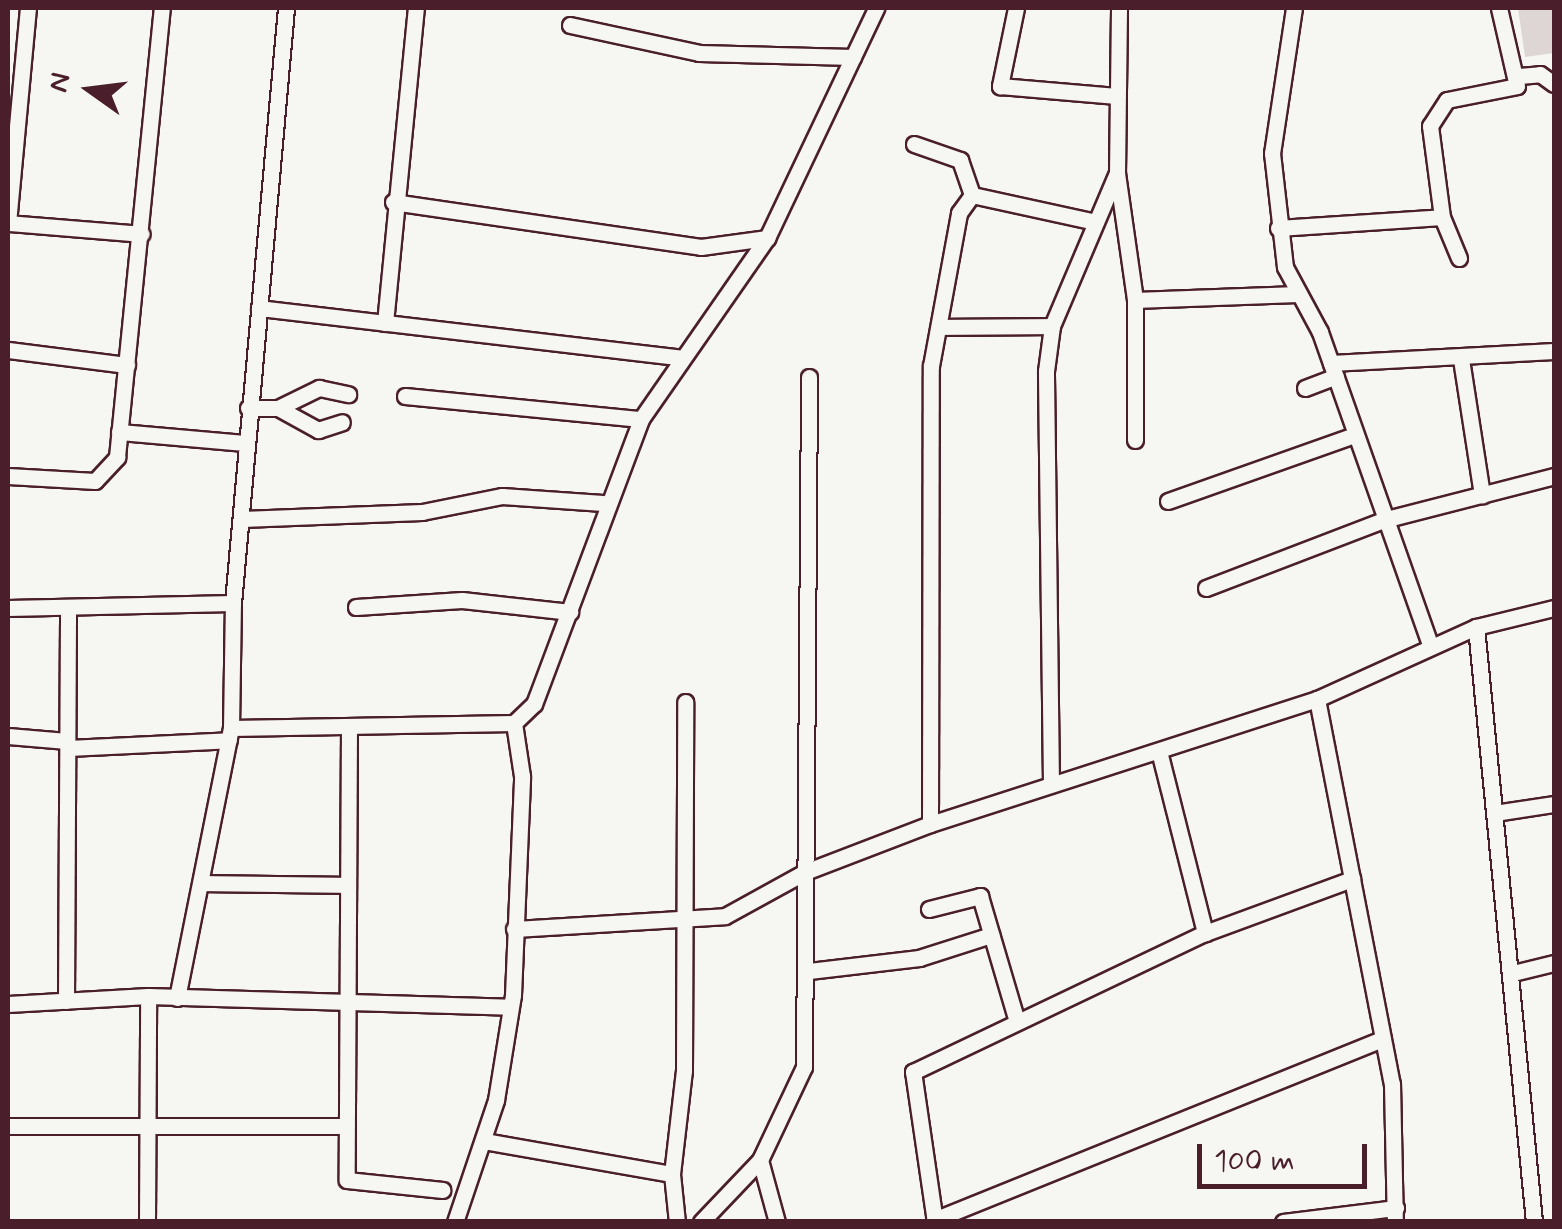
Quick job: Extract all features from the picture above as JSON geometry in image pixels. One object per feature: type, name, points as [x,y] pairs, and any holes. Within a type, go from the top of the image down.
[{"type":"street","points":[[8,476],[94,481],[116,457],[142,234],[162,8]]},
{"type":"street","points":[[176,998],[204,882],[230,734],[233,603],[248,408],[286,8]]},
{"type":"street","points":[[385,323],[393,202],[416,8]]},
{"type":"street","points":[[8,736],[67,744],[514,723],[534,704],[570,612],[603,503],[641,419],[678,357],[767,238],[876,8]]},
{"type":"street","points":[[1016,8],[1000,86],[1117,96]]},
{"type":"street","points":[[1119,8],[1117,172],[1135,300],[1135,440]]},
{"type":"street","points":[[1294,8],[1272,152],[1278,228],[1296,294],[1334,370],[1383,520],[1430,645]]},
{"type":"street","points":[[1459,258],[1442,217],[1430,126],[1438,105],[1513,92],[1519,76],[1500,8]]},
{"type":"street","points":[[8,18],[27,14],[12,103],[8,223],[142,234]]},
{"type":"street","points":[[570,25],[699,52],[852,57]]},
{"type":"street","points":[[1519,76],[1540,74],[1554,84]]},
{"type":"street","points":[[914,144],[960,160],[972,195]]},
{"type":"street","points":[[1051,784],[1043,444],[1052,326],[1092,222],[1117,172]]},
{"type":"street","points":[[972,195],[1092,222]]},
{"type":"street","points":[[930,824],[931,366],[959,213],[972,195]]},
{"type":"street","points":[[393,202],[701,247],[767,238]]},
{"type":"street","points":[[1278,228],[1442,217]]},
{"type":"street","points":[[1135,300],[1296,294]]},
{"type":"street","points":[[259,308],[678,357]]},
{"type":"street","points":[[939,327],[1052,326]]},
{"type":"street","points":[[8,350],[127,365]]},
{"type":"street","points":[[1304,388],[1334,370],[1554,350]]},
{"type":"street","points":[[1461,359],[1482,495]]},
{"type":"street","points":[[701,1222],[760,1160],[804,1067],[809,971],[805,872],[809,377]]},
{"type":"street","points":[[248,408],[278,408],[319,388],[348,394]]},
{"type":"street","points":[[406,396],[641,419]]},
{"type":"street","points":[[278,408],[318,430],[342,422]]},
{"type":"street","points":[[119,432],[246,443]]},
{"type":"street","points":[[1168,501],[1354,435]]},
{"type":"street","points":[[1206,588],[1383,520],[1554,476]]},
{"type":"street","points":[[242,520],[422,512],[502,496],[603,503]]},
{"type":"street","points":[[356,608],[462,600],[570,612]]},
{"type":"street","points":[[8,608],[68,612],[233,603]]},
{"type":"street","points":[[514,929],[685,920],[749,908],[805,872],[930,824],[1317,698],[1430,645],[1476,628],[1554,608]]},
{"type":"street","points":[[66,1000],[68,612]]},
{"type":"street","points":[[1476,628],[1500,812],[1534,1222]]},
{"type":"street","points":[[1283,1222],[1395,1214],[1383,1039],[1317,698]]},
{"type":"street","points":[[677,1222],[672,1174],[685,920],[686,702]]},
{"type":"street","points":[[454,1222],[484,1141],[510,1007],[522,776],[514,723]]},
{"type":"street","points":[[348,728],[351,1002],[347,1180],[442,1190]]},
{"type":"street","points":[[1160,751],[1204,933]]},
{"type":"street","points":[[1500,812],[1554,804]]},
{"type":"street","points":[[1352,879],[1204,933],[913,1072],[934,1221],[1383,1039]]},
{"type":"street","points":[[204,882],[348,886]]},
{"type":"street","points":[[929,908],[980,896],[1018,1022]]},
{"type":"street","points":[[809,971],[919,958],[991,935]]},
{"type":"street","points":[[1513,973],[1554,963]]},
{"type":"street","points":[[8,1004],[148,996],[510,1007]]},
{"type":"street","points":[[146,1222],[143,1124],[148,996]]},
{"type":"street","points":[[8,1126],[346,1126]]},
{"type":"street","points":[[484,1141],[672,1174]]},
{"type":"street","points":[[760,1160],[777,1222]]},
{"type":"shaded area","points":[[1518,8],[1554,8],[1554,53],[1525,57]]}]
